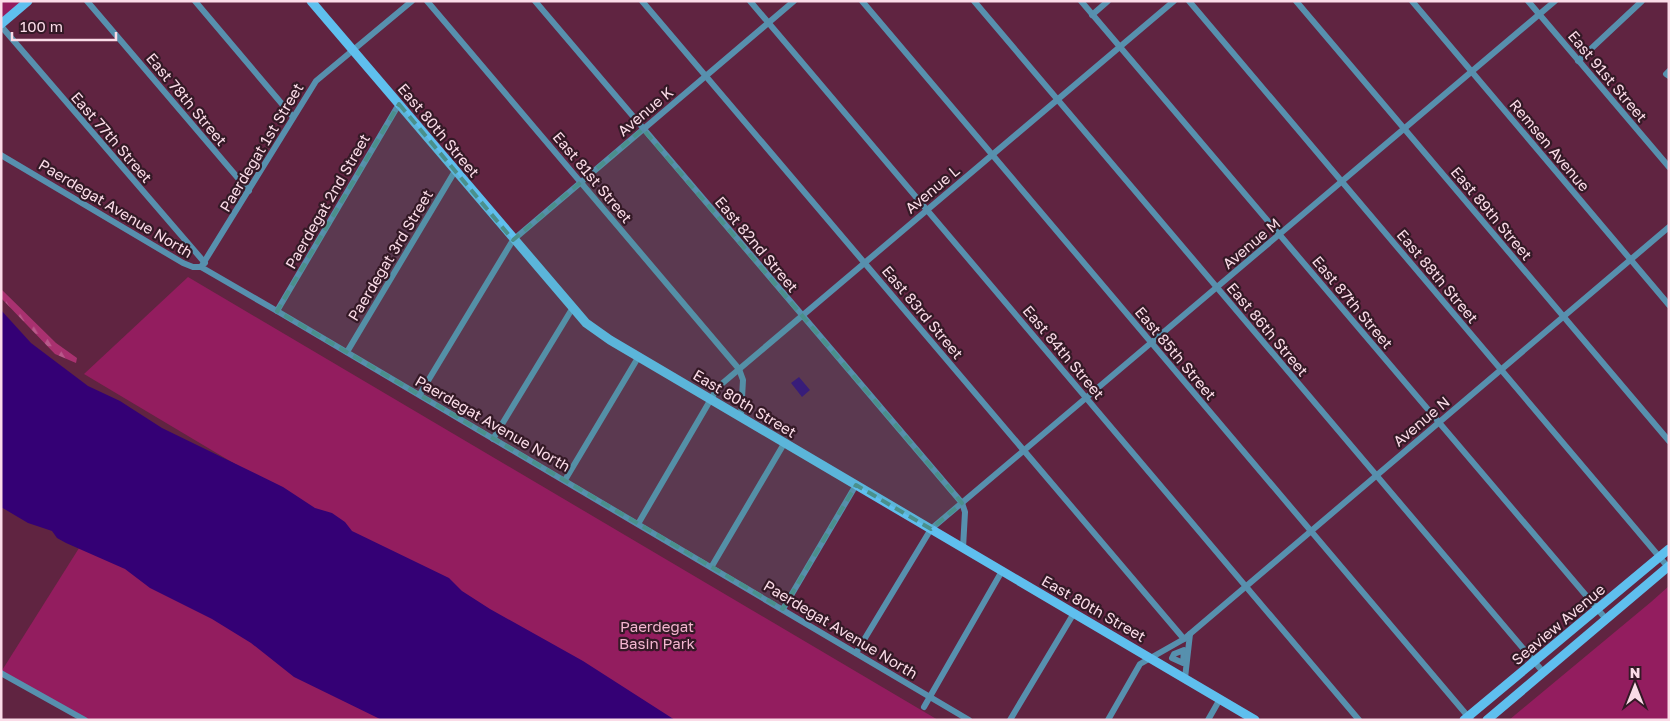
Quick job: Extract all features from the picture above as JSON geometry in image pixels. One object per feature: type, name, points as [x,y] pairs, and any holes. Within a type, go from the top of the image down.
[{"type":"street","points":[[1,25],[28,1]]},
{"type":"street","name":"East 78th Street","points":[[87,1],[249,191]]},
{"type":"street","points":[[195,1],[293,117]]},
{"type":"street","name":"East 80th Street","points":[[311,1],[572,309],[598,332],[1255,720]]},
{"type":"street","name":"Paerdegat 1st Street","points":[[203,265],[316,81],[412,1]]},
{"type":"street","name":"East 81st Street","points":[[427,1],[739,369]]},
{"type":"street","name":"East 82nd Street","points":[[535,1],[962,503]]},
{"type":"street","name":"East 83rd Street","points":[[642,1],[1184,639]]},
{"type":"street","name":"East 84th Street","points":[[750,1],[1359,720]]},
{"type":"street","name":"Avenue K","points":[[420,394],[513,240],[794,1]]},
{"type":"street","name":"East 85th Street","points":[[862,1],[1468,719]]},
{"type":"street","name":"East 86th Street","points":[[974,1],[1544,673]]},
{"type":"street","name":"East 87th Street","points":[[1081,1],[1606,620]]},
{"type":"street","points":[[1092,15],[1108,1]]},
{"type":"street","name":"Avenue L","points":[[638,524],[718,387],[1174,1]]},
{"type":"street","name":"East 88th Street","points":[[1189,1],[1669,566]]},
{"type":"street","name":"East 89th Street","points":[[1296,1],[1669,441]]},
{"type":"street","name":"Remsen Avenue","points":[[1412,1],[1669,305]]},
{"type":"street","name":"East 91st Street","points":[[1528,1],[1669,167]]},
{"type":"street","name":"Avenue M","points":[[931,528],[1555,1]]},
{"type":"street","points":[[1578,60],[1642,1]]},
{"type":"street","name":"East 77th Street","points":[[1,25],[203,265]]},
{"type":"street","points":[[1669,71],[1666,74],[1669,76]]},
{"type":"street","name":"Paerdegat 2nd Street","points":[[277,310],[399,104]]},
{"type":"street","name":"Paerdegat Avenue North","points":[[1,154],[192,268],[203,265],[969,720]]},
{"type":"street","name":"Paerdegat 3rd Street","points":[[347,352],[455,171]]},
{"type":"street","name":"Avenue N","points":[[1108,720],[1140,664],[1184,639],[1630,258],[1669,227]]},
{"type":"street","points":[[493,438],[572,309]]},
{"type":"street","points":[[565,480],[639,356]]},
{"type":"street","points":[[739,369],[743,380],[741,416]]},
{"type":"street","points":[[712,566],[785,442]]},
{"type":"street","points":[[783,609],[856,484]]},
{"type":"street","points":[[962,503],[965,512],[964,548]]},
{"type":"street","points":[[856,653],[931,528]]},
{"type":"street","name":"Seaview Avenue","points":[[1468,719],[1669,549]]},
{"type":"street","name":"Seaview Avenue","points":[[1487,720],[1669,566]]},
{"type":"street","points":[[924,708],[1002,571]]},
{"type":"street","points":[[1010,720],[1074,613]]},
{"type":"street","points":[[1185,678],[1190,634]]},
{"type":"street","points":[[1,673],[85,720]]},
{"type":"street","points":[[1208,720],[1220,699]]},
{"type":"highlighted area","points":[[399,104],[513,240],[643,129],[962,503],[931,529],[856,485],[783,609],[277,311]]},
{"type":"green space","points":[[1,1],[28,1],[1,24]]},
{"type":"green space","name":"Paerdegat Basin Park","points":[[188,277],[938,720],[665,720],[84,374]]},
{"type":"green space","points":[[1,289],[56,343],[77,358],[76,363],[55,354],[1,298]]},
{"type":"green space","points":[[86,537],[392,720],[81,720],[1,672]]},
{"type":"green space","points":[[1669,586],[1669,720],[1509,720],[1651,602]]},
{"type":"shaded area","points":[[1,310],[31,343],[88,386],[120,401],[162,428],[283,487],[315,508],[332,513],[345,522],[352,531],[449,578],[462,591],[490,609],[583,661],[675,720],[382,720],[294,677],[251,643],[212,619],[150,588],[125,569],[66,543],[57,538],[52,531],[28,523],[1,507]]},
{"type":"shaded area","points":[[799,377],[810,390],[802,397],[791,383]]}]
